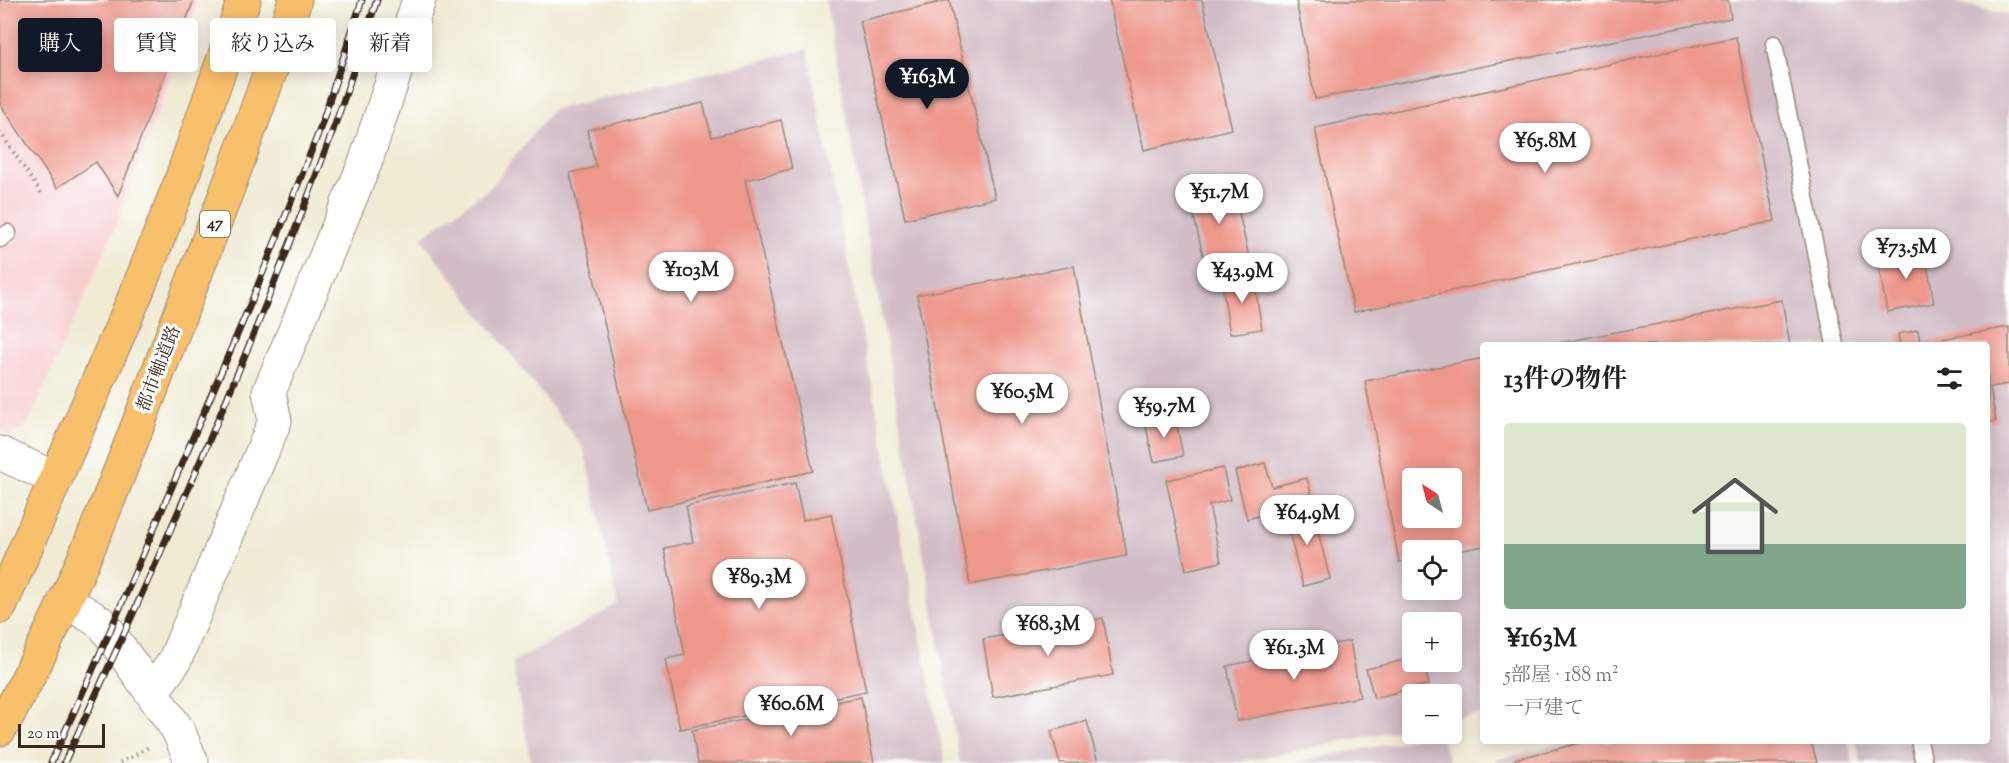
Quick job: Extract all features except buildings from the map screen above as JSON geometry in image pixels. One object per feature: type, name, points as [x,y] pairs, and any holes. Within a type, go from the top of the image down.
[{"type":"main road","points":[[0,608],[136,294],[170,208],[244,0]]},
{"type":"main road","name":"都市軸道路","points":[[0,729],[20,693],[64,600],[130,446],[259,108],[296,0]]},
{"type":"street","points":[[152,692],[174,662],[275,421],[269,392],[365,163],[418,0]]},
{"type":"street","points":[[0,453],[56,479]]},
{"type":"street","points":[[64,600],[103,624],[178,730],[192,763]]},
{"type":"lane","points":[[1774,44],[1834,342]]},
{"type":"lane","points":[[1920,744],[1924,763]]},
{"type":"path","points":[[0,132],[41,193]]},
{"type":"shaded area","points":[[0,0],[199,0],[192,18],[114,18],[114,72],[172,72],[113,233],[27,426],[9,436],[0,430]]},
{"type":"shaded area","points":[[826,0],[1945,0],[2009,15],[2009,763],[1861,763],[1857,744],[1990,744],[1990,342],[1480,342],[1480,714],[1462,718],[1462,684],[1402,684],[1402,729],[1234,763],[960,763]]},
{"type":"shaded area","points":[[807,49],[945,763],[531,763],[512,662],[618,605],[584,449],[421,238],[491,187],[552,110]]},
{"type":"shaded area","points":[[1402,741],[1402,744],[1443,744],[1450,763],[1291,763]]},
{"type":"shaded area","points":[[1557,744],[1849,744],[1853,763],[1496,763],[1495,760]]},
{"type":"railway","points":[[51,763],[252,300],[320,129],[362,0]]},
{"type":"railway","points":[[64,763],[171,530],[238,372],[332,133],[377,0]]}]
